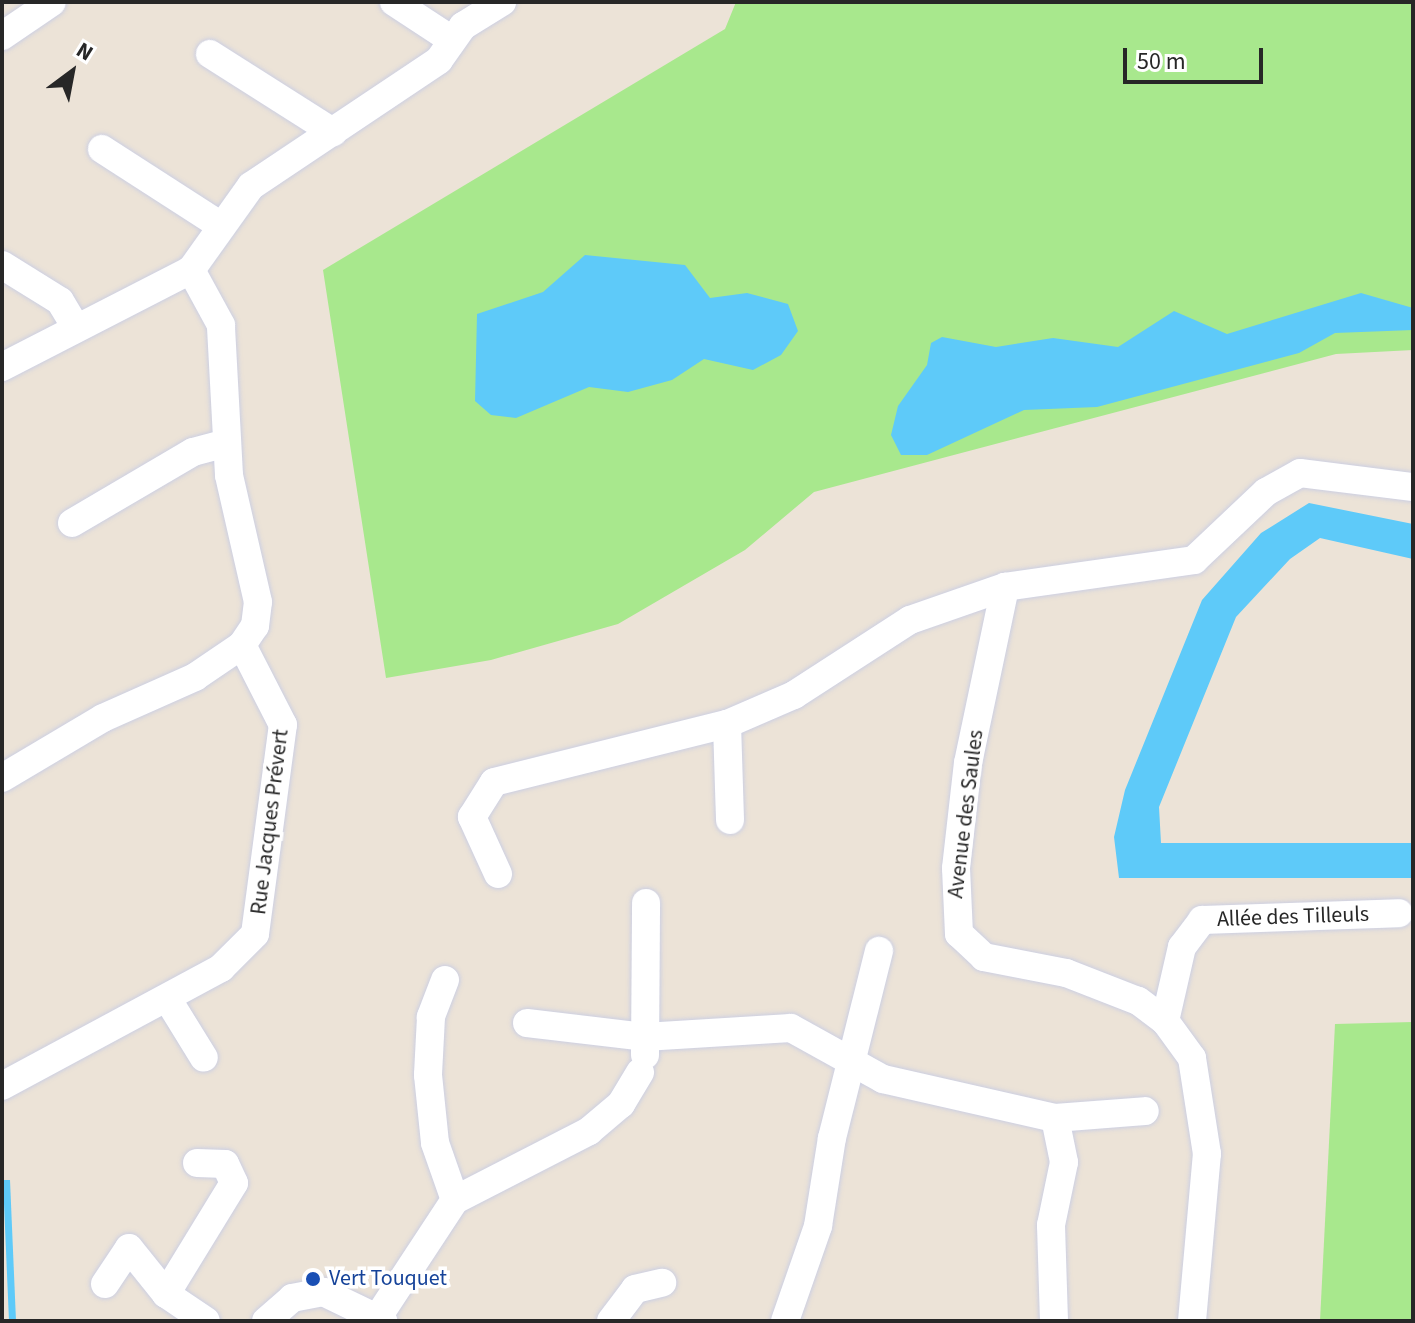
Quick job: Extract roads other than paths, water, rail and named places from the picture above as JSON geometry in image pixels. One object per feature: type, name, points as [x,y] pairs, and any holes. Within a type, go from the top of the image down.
[{"type":"street","points":[[2,36],[52,2]]},
{"type":"street","points":[[394,2],[452,40]]},
{"type":"street","points":[[2,367],[75,326],[191,270],[220,225],[264,175],[439,60],[452,40],[502,2]]},
{"type":"street","points":[[210,54],[333,132]]},
{"type":"street","points":[[102,149],[220,225]]},
{"type":"street","points":[[2,265],[60,301],[75,326]]},
{"type":"street","points":[[2,778],[242,645],[258,602],[226,443],[221,325],[191,270]]},
{"type":"street","points":[[72,523],[193,452],[226,443]]},
{"type":"street","points":[[498,874],[472,817],[494,782],[727,724],[794,695],[930,610],[1005,587],[1194,560],[1266,492],[1300,473],[1413,487]]},
{"type":"street","name":"Avenue des Saules","points":[[1005,587],[968,763],[956,868],[959,934],[984,957],[1087,979],[1165,1021],[1192,1058],[1205,1110],[1205,1207],[1192,1321]]},
{"type":"street","name":"Rue Jacques Prévert","points":[[2,1086],[237,958],[258,923],[283,725],[242,645]]},
{"type":"street","points":[[727,724],[730,820]]},
{"type":"street","points":[[266,1321],[292,1298],[323,1292],[380,1319],[455,1200],[589,1131],[621,1104],[643,1055],[646,903]]},
{"type":"street","name":"Allée des Tilleuls","points":[[1165,1021],[1182,947],[1202,920],[1399,913]]},
{"type":"street","points":[[785,1321],[818,1226],[832,1138],[856,1063],[879,951]]},
{"type":"street","points":[[445,980],[431,1017],[428,1075],[435,1143],[455,1200]]},
{"type":"street","points":[[167,998],[204,1058]]},
{"type":"street","points":[[527,1023],[643,1055],[791,1028],[883,1079],[1055,1118],[1094,1109],[1145,1111]]},
{"type":"street","points":[[1054,1321],[1050,1238],[1064,1162],[1055,1118]]},
{"type":"street","points":[[166,1294],[234,1183],[225,1164],[197,1163]]},
{"type":"street","points":[[105,1284],[129,1248],[166,1294],[206,1321]]},
{"type":"street","points":[[611,1321],[635,1289],[662,1283]]},
{"type":"water","points":[[585,255],[685,265],[710,298],[747,293],[788,304],[798,331],[781,355],[753,370],[704,359],[672,380],[628,392],[589,387],[516,418],[491,415],[475,401],[477,314],[543,292]]},
{"type":"water","points":[[1361,293],[1413,308],[1413,330],[1335,333],[1299,353],[1097,407],[1024,410],[927,455],[901,455],[891,435],[898,406],[927,365],[931,343],[942,337],[996,347],[1053,338],[1118,347],[1174,311],[1227,334]]},
{"type":"water","points":[[1309,503],[1413,524],[1413,559],[1320,538],[1290,559],[1236,617],[1159,807],[1161,843],[1413,843],[1413,878],[1119,878],[1114,837],[1125,790],[1202,600],[1261,533]]},
{"type":"water","points":[[3,1180],[10,1180],[16,1321],[9,1321]]},
{"type":"place","name":"Vert Touquet","points":[[313,1279]]}]
